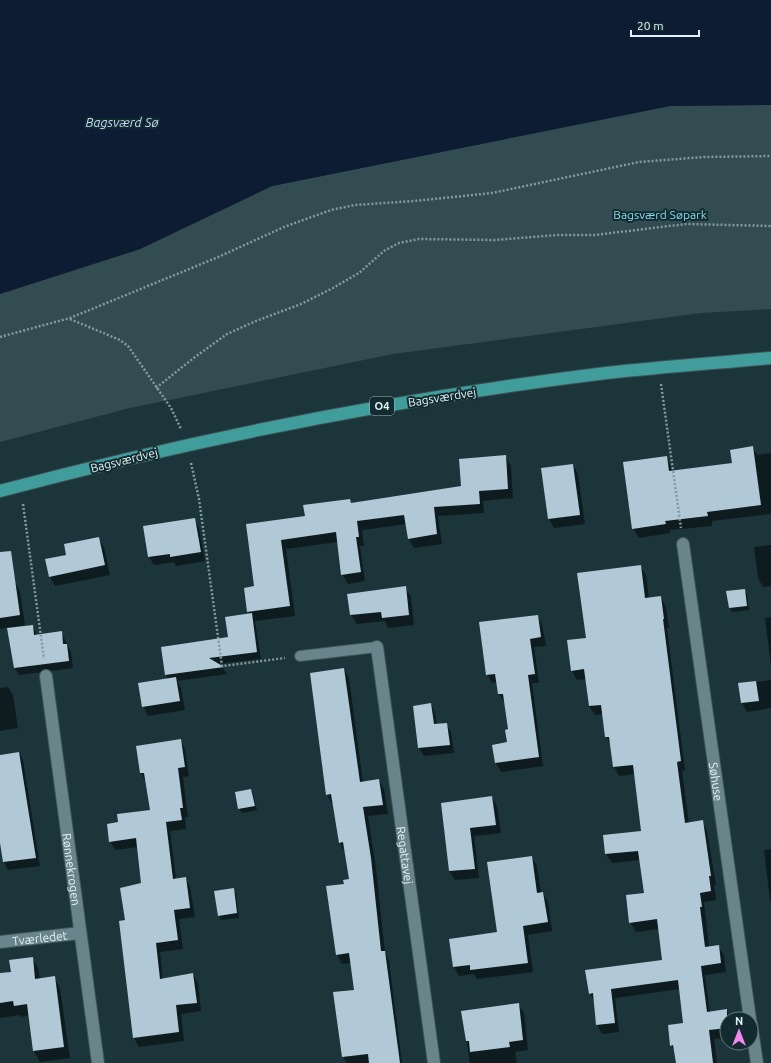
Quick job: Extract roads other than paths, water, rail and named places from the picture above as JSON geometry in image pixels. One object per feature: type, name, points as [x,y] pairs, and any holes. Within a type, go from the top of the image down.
[{"type":"main road","name":"Bagsværdvej","points":[[0,491],[187,445],[365,409],[511,386],[621,372],[771,358]]},
{"type":"street","name":"Søhuse","points":[[683,544],[749,1011]]},
{"type":"street","name":"Regattavej","points":[[377,647],[434,1063]]},
{"type":"street","name":"Rønnekrogen","points":[[46,676],[98,1063]]},
{"type":"street","name":"Tværledet","points":[[0,942],[80,933]]},
{"type":"street","points":[[754,1051],[756,1063]]},
{"type":"lane","points":[[300,656],[377,647]]},
{"type":"water","name":"Bagsværd Sø","points":[[0,0],[771,0],[771,105],[670,106],[272,186],[140,249],[0,294]]},
{"type":"park label","name":"Bagsværd Søpark","points":[[660,214]]}]
